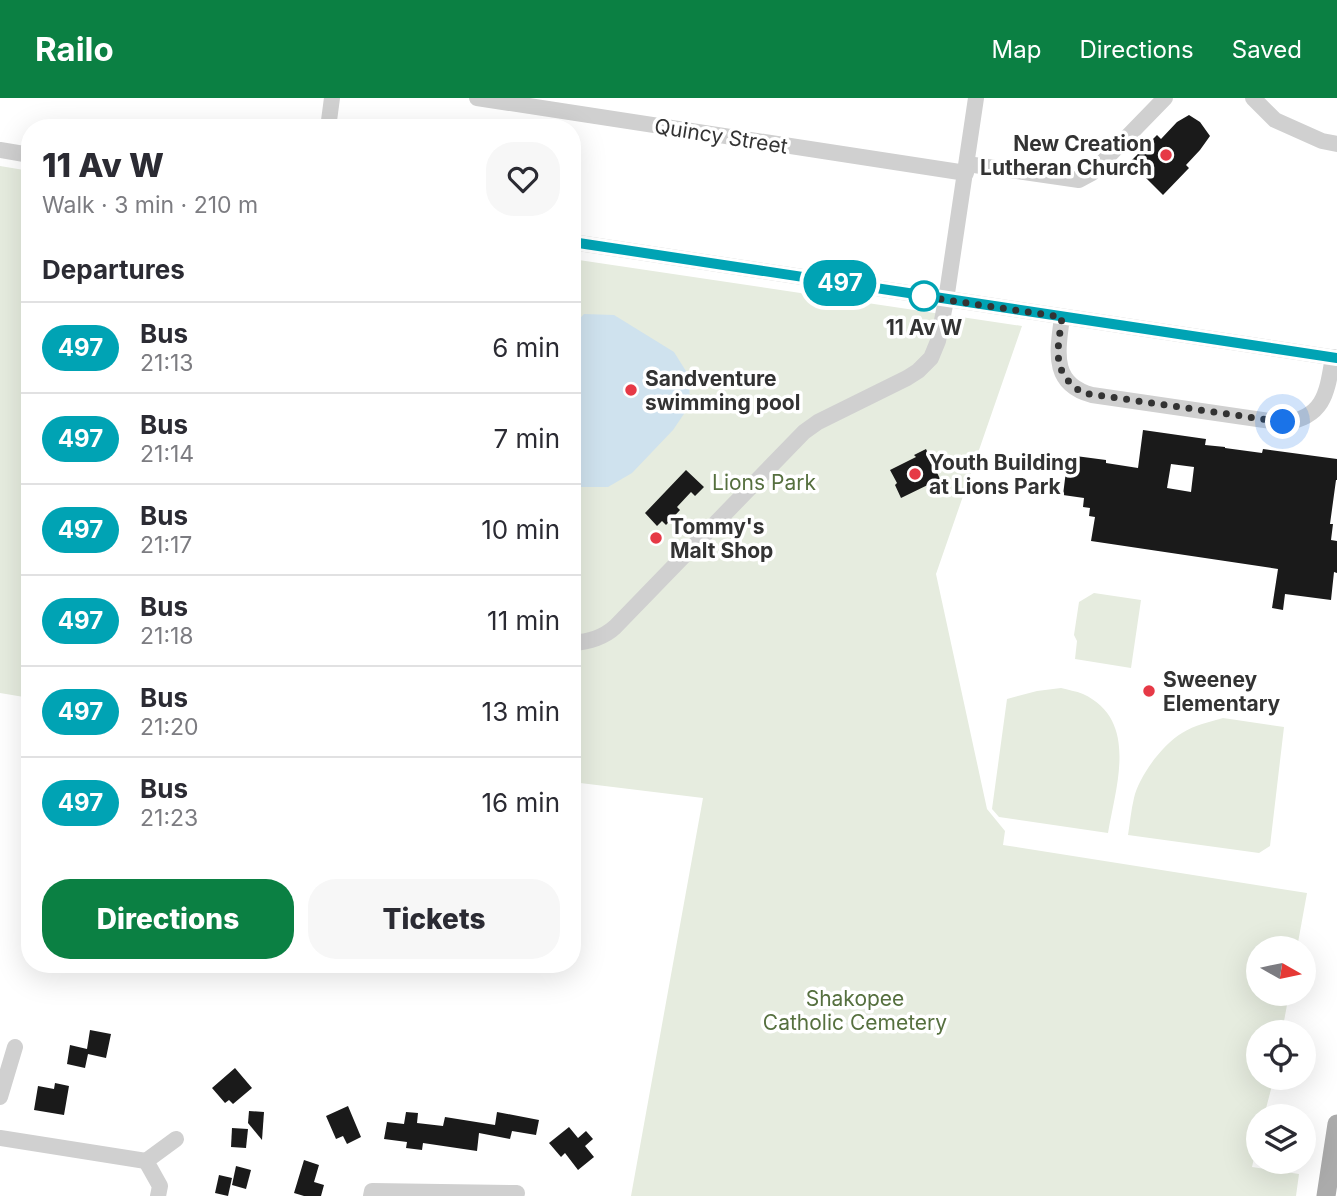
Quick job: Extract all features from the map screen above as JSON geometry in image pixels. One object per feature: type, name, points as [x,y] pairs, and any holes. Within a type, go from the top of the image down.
[{"type":"main road","points":[[1326,1196],[1337,1124]]},
{"type":"street","points":[[329,119],[332,98]]},
{"type":"street","name":"Quincy Street","points":[[477,98],[966,169],[1079,180],[1092,173],[1165,98]]},
{"type":"street","points":[[581,641],[607,634],[615,627],[810,427],[908,377],[931,358],[938,341],[946,300],[976,98]]},
{"type":"street","points":[[1253,98],[1275,120],[1322,141],[1337,144]]},
{"type":"street","points":[[0,150],[21,154]]},
{"type":"street","points":[[581,244],[1335,357],[1324,400],[1311,413],[1294,421],[1283,422],[1092,395],[1074,387],[1061,371],[1057,355],[1062,317]]},
{"type":"street","points":[[0,1097],[15,1047]]},
{"type":"street","points":[[0,1138],[146,1161],[176,1139]]},
{"type":"street","points":[[146,1161],[160,1186],[158,1196]]},
{"type":"street","points":[[370,1196],[372,1191],[517,1193]]},
{"type":"green space","points":[[0,166],[21,170],[21,696],[0,693]]},
{"type":"green space","points":[[581,260],[1022,326],[936,574],[987,809],[1005,831],[1003,845],[1307,893],[1299,936],[1246,936],[1246,1006],[1287,1006],[1284,1020],[1246,1020],[1246,1090],[1271,1090],[1267,1104],[1246,1104],[1246,1174],[1299,1174],[1296,1196],[631,1196],[703,798],[581,783]]},
{"type":"green space","points":[[1094,593],[1141,600],[1131,668],[1075,659],[1077,641],[1074,635],[1079,602]]},
{"type":"green space","points":[[1061,688],[1083,694],[1100,706],[1112,720],[1118,737],[1120,756],[1108,833],[999,817],[992,809],[1007,699]]},
{"type":"green space","points":[[1223,718],[1284,727],[1270,846],[1259,853],[1128,835],[1137,789],[1146,771],[1160,753],[1187,730]]},
{"type":"water","name":"Sandventure swimming pool","points":[[584,314],[614,315],[674,352],[689,376],[690,405],[673,430],[632,473],[608,487],[581,487],[581,317]]},
{"type":"building","name":"New Creation Lutheran Church","points":[[1189,115],[1200,122],[1210,136],[1186,165],[1189,168],[1163,195],[1130,162],[1157,135],[1161,139],[1177,122]]},
{"type":"building","points":[[1143,430],[1206,439],[1205,445],[1225,448],[1262,453],[1263,449],[1337,459],[1337,480],[1330,524],[1333,524],[1331,540],[1337,541],[1337,573],[1334,572],[1331,600],[1285,594],[1283,610],[1272,608],[1278,569],[1091,541],[1095,517],[1089,516],[1090,508],[1083,507],[1084,498],[1063,495],[1068,455],[1138,468]],"holes":[[[1171,464],[1194,467],[1191,492],[1167,488]]]},
{"type":"building","name":"Youth Building at Lions Park","points":[[926,449],[940,479],[901,498],[890,470]]},
{"type":"building","points":[[686,470],[704,487],[695,496],[691,492],[677,507],[680,510],[666,525],[662,521],[657,526],[645,513]]},
{"type":"building","points":[[90,1030],[111,1034],[106,1058],[88,1054],[85,1068],[67,1064],[70,1045],[87,1049]]},
{"type":"building","points":[[235,1068],[252,1088],[233,1104],[229,1100],[225,1103],[212,1088]]},
{"type":"building","points":[[55,1083],[69,1086],[64,1115],[34,1110],[38,1086],[54,1089]]},
{"type":"building","points":[[348,1106],[361,1137],[347,1144],[343,1136],[336,1139],[326,1116]]},
{"type":"building","points":[[249,1111],[264,1112],[262,1140],[248,1123]]},
{"type":"building","points":[[406,1112],[418,1113],[417,1123],[443,1126],[445,1117],[495,1125],[497,1112],[539,1120],[536,1135],[512,1131],[510,1139],[479,1133],[477,1151],[423,1143],[422,1150],[406,1148],[407,1142],[384,1139],[387,1122],[404,1124]]},
{"type":"building","points":[[569,1127],[578,1138],[586,1131],[593,1139],[585,1146],[594,1157],[578,1170],[565,1153],[561,1157],[549,1143]]},
{"type":"building","points":[[232,1128],[248,1129],[246,1148],[231,1147]]},
{"type":"building","points":[[304,1160],[319,1165],[314,1182],[324,1185],[321,1196],[294,1193]]},
{"type":"building","points":[[236,1166],[251,1170],[246,1189],[232,1185]]},
{"type":"building","points":[[219,1175],[232,1178],[228,1196],[215,1193]]},
{"type":"bus line","name":"497","points":[[581,243],[1337,358]]},
{"type":"place","name":"New Creation Lutheran Church","points":[[1166,155]]},
{"type":"place","name":"11 Av W","points":[[924,296]]},
{"type":"place","name":"Sandventure swimming pool","points":[[631,390]]},
{"type":"place","name":"Youth Building at Lions Park","points":[[915,474]]},
{"type":"place","name":"Tommy's Malt Shop","points":[[656,538]]},
{"type":"place","name":"Sweeney Elementary","points":[[1149,691]]},
{"type":"route","points":[[924,296],[920,296],[1062,317],[1058,362],[1068,381],[1083,393],[1283,422]]},
{"type":"park label","name":"Lions Park","points":[[764,482]]},
{"type":"park label","name":"Shakopee Catholic Cemetery","points":[[855,1010]]}]
